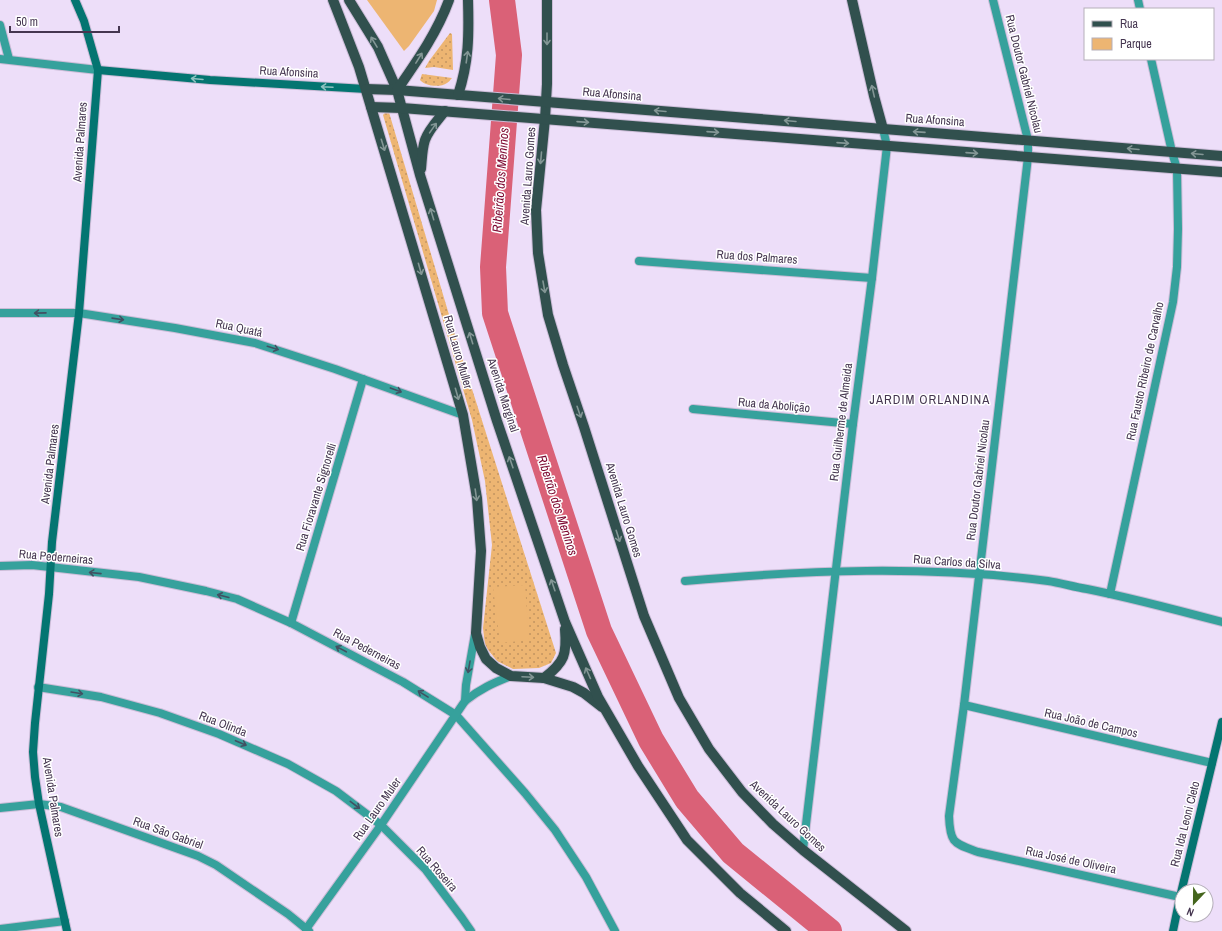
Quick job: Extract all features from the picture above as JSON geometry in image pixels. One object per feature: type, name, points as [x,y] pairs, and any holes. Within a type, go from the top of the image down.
[{"type":"main road","name":"Rua Lauro Muller","points":[[333,0],[366,89],[463,415],[477,498],[481,551],[476,633],[480,647],[486,659],[496,668],[511,676],[544,678]]},
{"type":"main road","points":[[349,0],[378,48],[397,90]]},
{"type":"main road","points":[[397,90],[435,32],[449,0]]},
{"type":"main road","points":[[458,95],[463,79],[468,44],[468,0]]},
{"type":"main road","name":"Avenida Lauro Gomes","points":[[547,0],[546,102],[536,210],[538,253],[548,315],[644,616],[679,698],[709,749],[742,792],[773,824],[803,850],[906,931]]},
{"type":"main road","name":"Rua Guilherme de Almeida","points":[[852,0],[883,129]]},
{"type":"main road","name":"Rua Afonsina","points":[[366,89],[481,96],[1222,156]]},
{"type":"main road","name":"Avenida Marginal","points":[[397,90],[420,175],[497,421],[565,622],[604,708]]},
{"type":"main road","points":[[371,107],[445,111],[1222,172]]},
{"type":"main road","points":[[420,175],[425,140],[445,111]]},
{"type":"main road","name":"Avenida Marginal","points":[[544,678],[555,670],[561,663],[565,654],[565,622]]},
{"type":"main road","points":[[544,678],[573,687],[584,693],[604,708],[638,766],[687,840],[740,893],[786,931]]},
{"type":"street","name":"Avenida Palmares","points":[[67,931],[39,804],[35,777],[34,752],[38,687],[49,594],[50,567],[79,313],[98,70],[84,21],[75,0]]},
{"type":"street","name":"Rua Doutor Gabriel Nicolau","points":[[958,844],[953,839],[950,830],[949,816],[964,705],[1028,157],[1028,140],[993,0]]},
{"type":"street","points":[[0,25],[9,59]]},
{"type":"street","name":"Rua Afonsina","points":[[0,59],[210,80],[366,89]]},
{"type":"street","name":"Rua Fausto Ribeiro de Carvalho","points":[[1110,594],[1173,302],[1177,267],[1177,169],[1151,60]]},
{"type":"street","name":"Rua Guilherme de Almeida","points":[[803,850],[887,146],[883,129]]},
{"type":"street","name":"Rua dos Palmares","points":[[639,261],[872,278]]},
{"type":"street","name":"Rua Quatá","points":[[0,314],[79,313],[175,328],[255,343],[328,366],[463,415]]},
{"type":"street","name":"Rua Fioravante Signorelli","points":[[291,622],[364,379]]},
{"type":"street","name":"Rua da Abolição","points":[[693,409],[854,424]]},
{"type":"street","name":"Rua Pederneiras","points":[[0,566],[32,565],[139,577],[237,599],[291,622],[383,671],[456,715],[525,792],[555,830],[586,877],[615,931]]},
{"type":"street","name":"Rua Carlos da Silva","points":[[685,581],[749,575],[837,570],[912,570],[979,574],[1049,582],[1110,594],[1222,622]]},
{"type":"street","name":"Rua Lauro Muler","points":[[465,701],[466,684],[476,633]]},
{"type":"street","name":"Rua Lauro Muler","points":[[308,930],[465,701],[480,690],[511,676]]},
{"type":"street","name":"Rua Olinda","points":[[38,687],[101,697],[160,713],[219,734],[288,764],[336,791],[381,825]]},
{"type":"street","name":"Rua João de Campos","points":[[964,705],[1212,763]]},
{"type":"street","name":"Rua Ida Leoni Cleto","points":[[1183,883],[1222,722]]},
{"type":"street","name":"Rua São Gabriel","points":[[0,808],[39,804],[61,807],[198,856],[216,866],[288,914],[308,930]]},
{"type":"street","name":"Rua Roseira","points":[[381,825],[426,870],[471,931]]},
{"type":"street","name":"Rua José de Oliveira","points":[[958,844],[978,852],[1174,896]]},
{"type":"street","points":[[0,929],[64,921]]},
{"type":"green space","points":[[367,0],[437,0],[434,11],[404,51]]},
{"type":"green space","points":[[450,33],[452,34],[453,70],[434,67],[425,68],[429,61]]},
{"type":"green space","points":[[422,74],[452,78],[444,85],[433,86],[425,84],[420,80]]},
{"type":"green space","points":[[388,109],[458,345],[556,653],[551,663],[539,668],[513,669],[497,661],[485,646],[483,628],[492,545],[485,481],[472,420],[383,115]]},
{"type":"green space","points":[[525,585],[529,640],[500,643],[493,587]]},
{"type":"waterway","name":"Ribeirão dos Meninos","points":[[502,0],[509,55],[493,267],[495,313],[599,631],[651,740],[687,799],[733,853],[829,931]]},
{"type":"district","name":"JARDIM ORLANDINA","points":[[930,399]]}]
